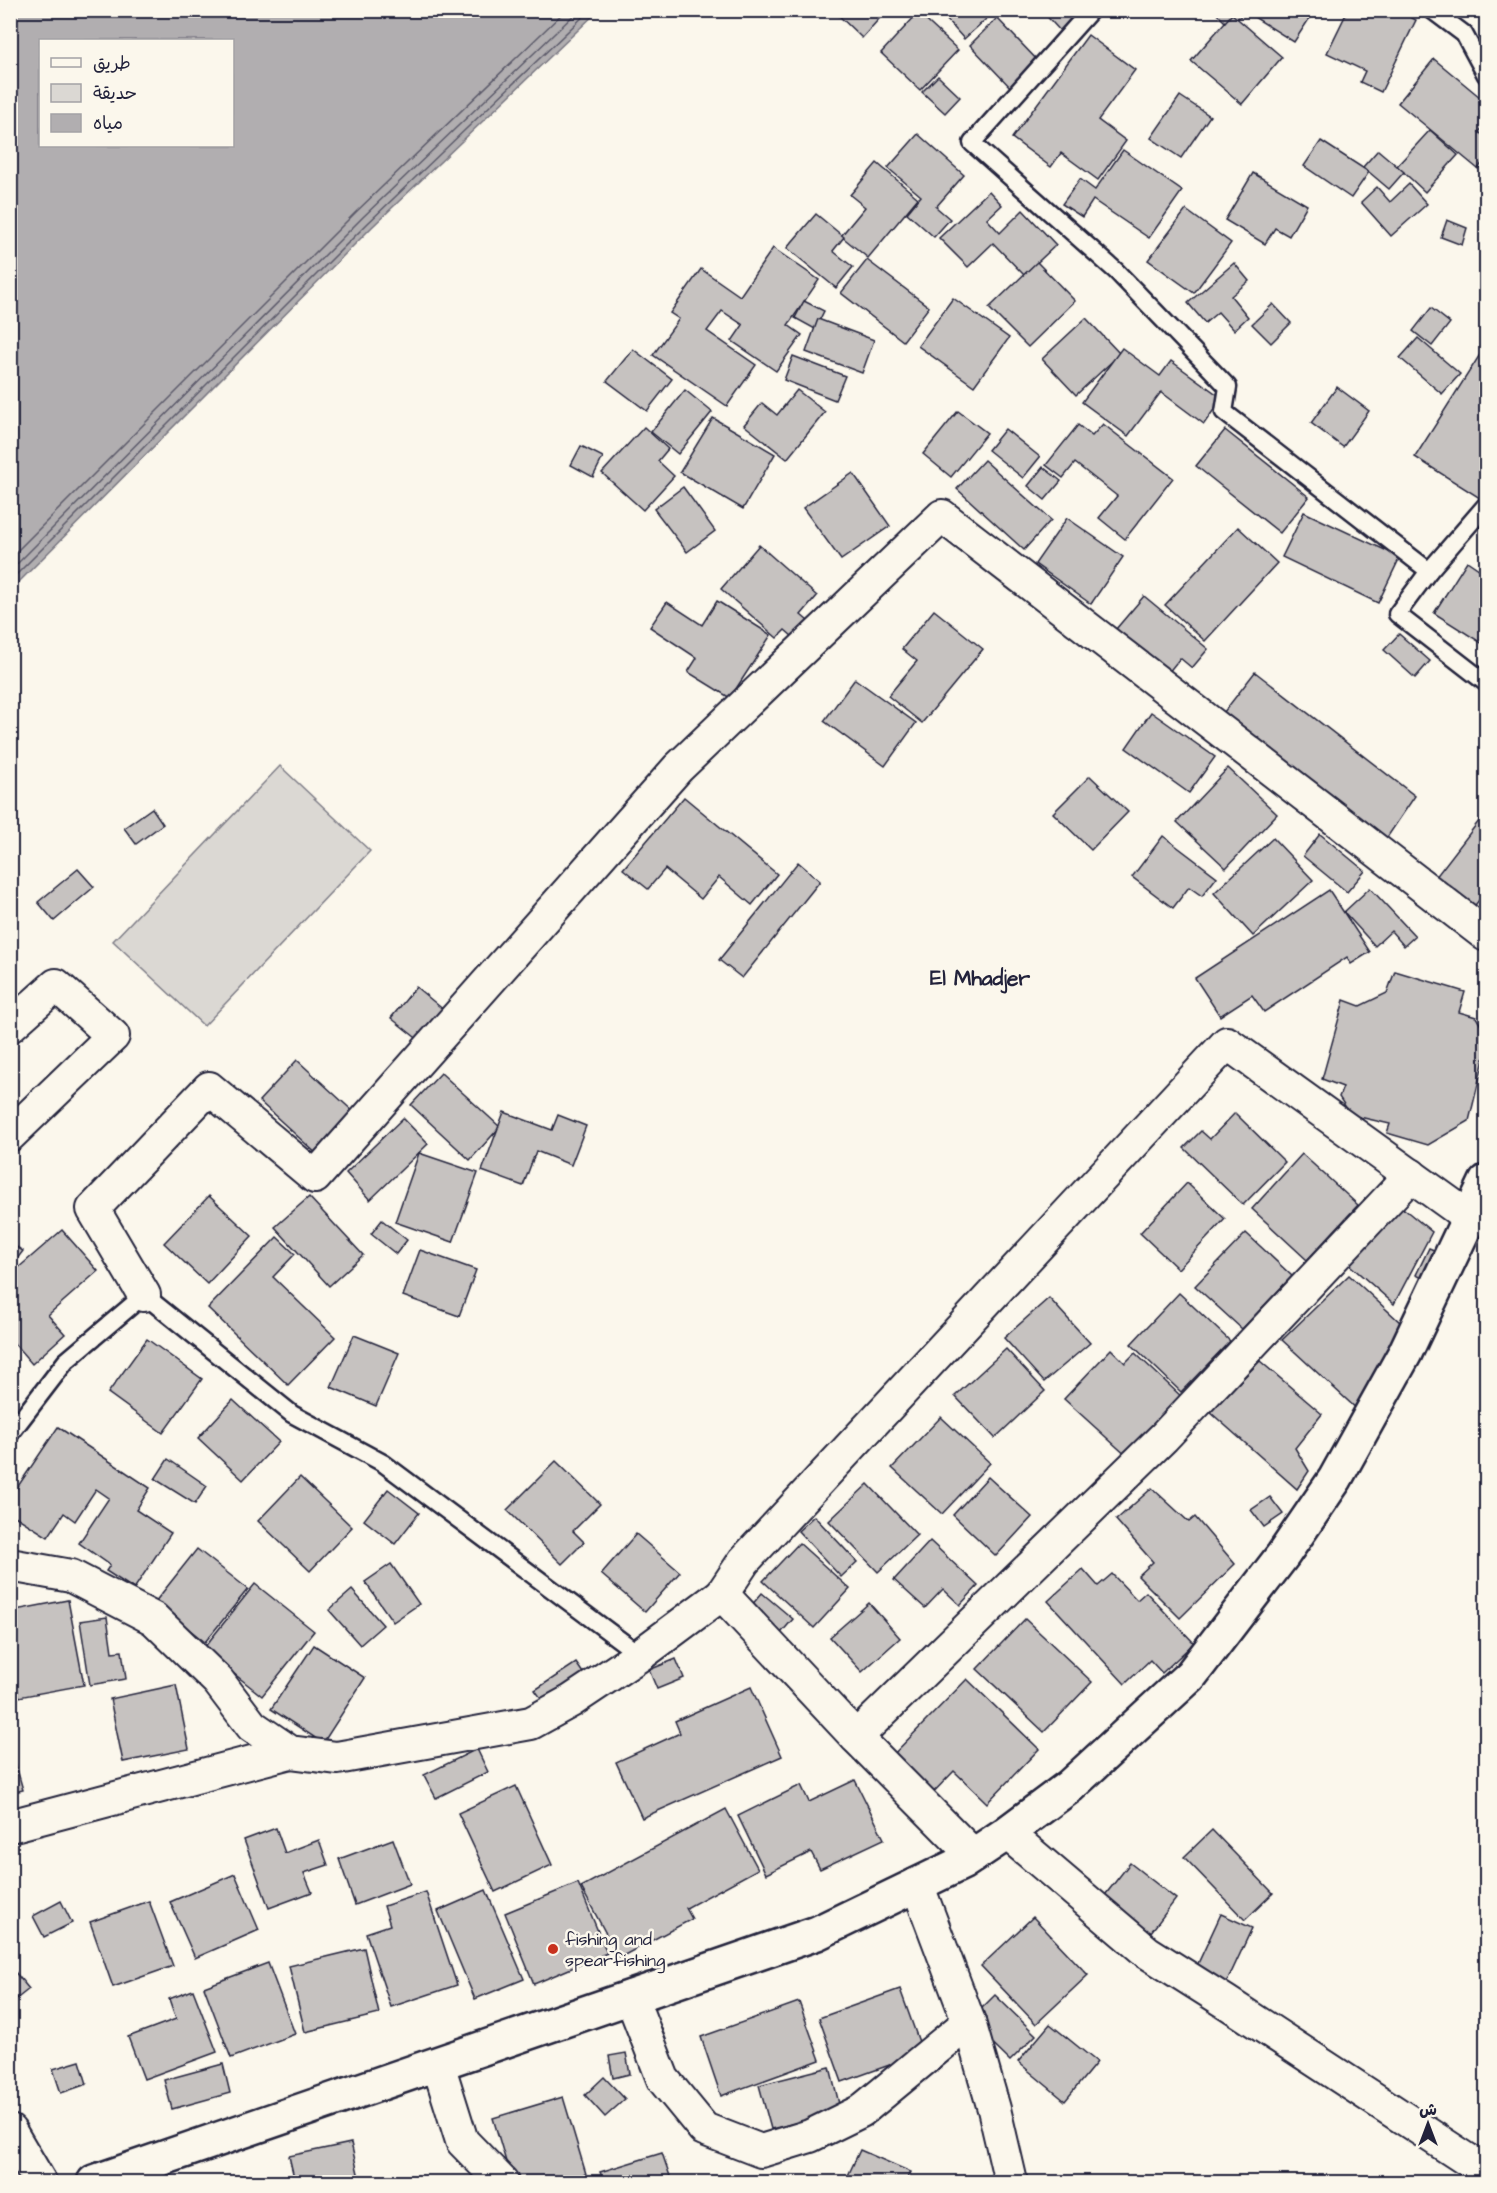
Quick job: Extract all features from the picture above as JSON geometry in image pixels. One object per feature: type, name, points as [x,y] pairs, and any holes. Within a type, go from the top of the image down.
[{"type":"main road","points":[[93,2182],[817,1933],[974,1856],[1007,1833],[1070,1786],[1191,1675],[1283,1555],[1335,1479],[1405,1353],[1486,1182]]},
{"type":"street","points":[[144,1294],[93,1209],[209,1088],[315,1177],[678,768],[942,516],[1486,934]]},
{"type":"street","points":[[10,1026],[56,985],[113,1036],[10,1135]]},
{"type":"street","points":[[10,1826],[290,1752],[337,1758],[531,1723],[572,1701],[640,1655],[722,1594],[744,1561],[1227,1043],[1470,1218]]},
{"type":"street","points":[[856,1737],[1164,1437],[1411,1175]]},
{"type":"street","points":[[10,1565],[71,1576],[154,1619],[218,1681],[252,1726],[290,1752]]},
{"type":"street","points":[[722,1594],[856,1737],[974,1856]]},
{"type":"street","points":[[1007,1833],[1147,1952],[1486,2172]]},
{"type":"street","points":[[917,1884],[969,2022],[994,2109],[1011,2182]]},
{"type":"street","points":[[631,1997],[663,2079],[704,2129],[761,2151],[810,2136],[861,2111],[969,2022]]},
{"type":"street","points":[[438,2064],[462,2141],[502,2182]]},
{"type":"street","points":[[10,2131],[40,2182]]},
{"type":"lane","points":[[1091,10],[972,143],[1116,271],[1228,387],[1224,412],[1429,571]]},
{"type":"lane","points":[[1432,10],[1464,34],[1486,75]]},
{"type":"lane","points":[[1486,505],[1429,571],[1397,614],[1486,683]]},
{"type":"lane","points":[[10,1434],[66,1361],[144,1294],[292,1414],[382,1463],[640,1655]]},
{"type":"green space","points":[[280,766],[370,851],[204,1026],[113,941]]},
{"type":"water","points":[[11,10],[598,10],[372,227],[11,590]]},
{"type":"building","points":[[837,10],[887,10],[862,38],[835,12]]},
{"type":"building","points":[[938,10],[996,10],[964,39]]},
{"type":"building","points":[[1041,10],[1091,10],[1064,35]]},
{"type":"building","points":[[1213,10],[1246,10],[1230,27]]},
{"type":"building","points":[[1258,10],[1315,10],[1294,42],[1254,17]]},
{"type":"building","points":[[1348,10],[1397,10],[1416,20],[1381,92],[1360,82],[1365,71],[1327,53]]},
{"type":"building","points":[[918,13],[958,50],[920,90],[881,53]]},
{"type":"building","points":[[1232,14],[1282,57],[1242,104],[1191,61]]},
{"type":"building","points":[[997,18],[1040,63],[1012,89],[970,45]]},
{"type":"building","points":[[1088,35],[1135,70],[1098,120],[1126,141],[1098,180],[1061,153],[1051,167],[1012,138]]},
{"type":"building","points":[[1434,59],[1486,102],[1486,124],[1479,132],[1486,138],[1486,158],[1478,169],[1398,103]]},
{"type":"building","points":[[938,76],[960,97],[945,113],[922,92]]},
{"type":"building","points":[[1180,96],[1210,116],[1181,158],[1151,138]]},
{"type":"building","points":[[1430,130],[1458,155],[1425,192],[1397,166]]},
{"type":"building","points":[[918,134],[964,175],[936,207],[950,219],[934,237],[907,213],[921,196],[888,168]]},
{"type":"building","points":[[1321,141],[1369,172],[1351,198],[1304,166]]},
{"type":"building","points":[[1123,150],[1182,191],[1149,238],[1093,200],[1082,217],[1062,204],[1080,179],[1095,190]]},
{"type":"building","points":[[1378,150],[1404,172],[1389,189],[1363,167]]},
{"type":"building","points":[[877,163],[918,198],[868,258],[841,236],[865,207],[850,195]]},
{"type":"building","points":[[1253,173],[1307,205],[1289,236],[1275,228],[1265,244],[1225,220]]},
{"type":"building","points":[[1409,184],[1427,204],[1391,236],[1361,202],[1377,187],[1390,202]]},
{"type":"building","points":[[989,191],[1002,205],[987,219],[1000,233],[1023,210],[1056,245],[1024,275],[993,243],[968,267],[939,238]]},
{"type":"building","points":[[1186,210],[1231,243],[1194,293],[1148,260]]},
{"type":"building","points":[[816,214],[844,237],[833,251],[853,267],[836,288],[787,248]]},
{"type":"building","points":[[1447,220],[1467,228],[1462,245],[1441,237]]},
{"type":"building","points":[[773,248],[819,280],[788,325],[802,335],[776,371],[732,341],[743,325],[722,311],[707,331],[756,365],[727,406],[653,355],[679,319],[670,313],[701,269],[740,296]]},
{"type":"building","points":[[867,260],[929,307],[903,341],[841,293]]},
{"type":"building","points":[[1037,262],[1075,301],[1028,347],[989,308]]},
{"type":"building","points":[[1234,263],[1249,281],[1231,296],[1248,317],[1234,330],[1218,312],[1205,323],[1188,303]]},
{"type":"building","points":[[953,298],[1009,338],[974,386],[918,346]]},
{"type":"building","points":[[804,301],[824,311],[815,329],[795,318]]},
{"type":"building","points":[[1273,304],[1291,323],[1271,343],[1252,324]]},
{"type":"building","points":[[1431,308],[1450,323],[1432,346],[1413,331]]},
{"type":"building","points":[[1086,318],[1120,354],[1076,395],[1042,359]]},
{"type":"building","points":[[818,319],[874,340],[862,373],[806,352]]},
{"type":"building","points":[[1418,338],[1460,374],[1442,394],[1400,358]]},
{"type":"building","points":[[1486,345],[1486,502],[1415,457]]},
{"type":"building","points":[[1122,348],[1160,376],[1171,361],[1222,398],[1204,424],[1161,392],[1128,436],[1082,402]]},
{"type":"building","points":[[633,349],[672,379],[647,411],[607,381]]},
{"type":"building","points":[[793,356],[845,376],[835,400],[784,380]]},
{"type":"building","points":[[1337,387],[1369,411],[1343,447],[1311,423]]},
{"type":"building","points":[[685,390],[712,412],[678,454],[651,432]]},
{"type":"building","points":[[797,390],[825,412],[787,459],[744,425],[762,403],[777,415]]},
{"type":"building","points":[[958,411],[987,433],[951,477],[923,454]]},
{"type":"building","points":[[713,418],[775,454],[743,509],[680,472]]},
{"type":"building","points":[[1103,424],[1173,478],[1125,539],[1099,518],[1117,496],[1075,463],[1063,478],[1046,465],[1078,425],[1092,436]]},
{"type":"building","points":[[644,427],[668,449],[658,461],[674,476],[643,510],[602,473]]},
{"type":"building","points":[[1005,429],[1040,457],[1023,478],[988,450]]},
{"type":"building","points":[[1225,430],[1309,497],[1280,533],[1196,466]]},
{"type":"building","points":[[581,446],[603,457],[593,477],[571,465]]},
{"type":"building","points":[[984,460],[1051,520],[1024,550],[957,489]]},
{"type":"building","points":[[1043,467],[1061,481],[1045,500],[1028,486]]},
{"type":"building","points":[[853,473],[890,526],[841,560],[803,508]]},
{"type":"building","points":[[683,487],[715,531],[687,552],[654,509]]},
{"type":"building","points":[[1304,512],[1400,557],[1378,603],[1282,557]]},
{"type":"building","points":[[1067,518],[1123,557],[1091,604],[1035,564]]},
{"type":"building","points":[[1238,527],[1277,563],[1205,641],[1165,605]]},
{"type":"building","points":[[759,545],[817,596],[801,615],[814,626],[800,643],[785,630],[777,638],[721,589]]},
{"type":"building","points":[[1467,561],[1486,574],[1486,646],[1434,613]]},
{"type":"building","points":[[1144,596],[1208,649],[1192,668],[1180,658],[1168,673],[1116,629]]},
{"type":"building","points":[[717,601],[771,635],[730,698],[688,672],[697,658],[650,627],[667,602],[702,625]]},
{"type":"building","points":[[934,610],[983,649],[922,723],[888,696],[917,661],[902,649]]},
{"type":"building","points":[[1399,634],[1430,661],[1415,678],[1384,650]]},
{"type":"building","points":[[1255,672],[1415,796],[1384,842],[1220,717]]},
{"type":"building","points":[[855,679],[916,723],[885,766],[824,721]]},
{"type":"building","points":[[1151,712],[1215,757],[1189,793],[1126,748]]},
{"type":"building","points":[[1228,768],[1277,814],[1226,868],[1177,822]]},
{"type":"building","points":[[1090,776],[1128,812],[1091,850],[1053,813]]},
{"type":"building","points":[[684,797],[777,874],[752,905],[719,877],[701,899],[665,869],[648,889],[623,869]]},
{"type":"building","points":[[152,808],[163,824],[136,844],[124,828]]},
{"type":"building","points":[[1486,812],[1486,891],[1473,908],[1435,878]]},
{"type":"building","points":[[1320,834],[1365,871],[1347,892],[1303,856]]},
{"type":"building","points":[[1163,836],[1217,877],[1202,896],[1189,887],[1173,908],[1132,877]]},
{"type":"building","points":[[1273,838],[1313,880],[1253,936],[1214,893]]},
{"type":"building","points":[[798,862],[820,881],[742,978],[719,960]]},
{"type":"building","points":[[78,869],[94,887],[54,921],[38,902]]},
{"type":"building","points":[[1370,888],[1415,936],[1404,946],[1391,931],[1375,946],[1344,912]]},
{"type":"building","points":[[1329,890],[1370,952],[1351,964],[1347,957],[1264,1012],[1252,995],[1220,1016],[1195,978]]},
{"type":"building","points":[[1395,971],[1465,992],[1459,1012],[1476,1017],[1486,1034],[1486,1051],[1469,1121],[1428,1145],[1387,1133],[1390,1124],[1351,1115],[1339,1097],[1343,1087],[1322,1079],[1344,1000],[1360,1006],[1387,993]]},
{"type":"building","points":[[416,987],[445,1011],[420,1041],[391,1018]]},
{"type":"building","points":[[297,1060],[357,1115],[319,1156],[259,1101]]},
{"type":"building","points":[[441,1073],[500,1127],[470,1160],[411,1105]]},
{"type":"building","points":[[504,1112],[552,1130],[558,1115],[586,1126],[571,1165],[536,1151],[523,1186],[482,1171]]},
{"type":"building","points":[[1235,1113],[1285,1162],[1243,1205],[1184,1148],[1201,1131],[1210,1139]]},
{"type":"building","points":[[403,1118],[428,1144],[370,1200],[346,1173]]},
{"type":"building","points":[[419,1153],[478,1173],[453,1242],[395,1222]]},
{"type":"building","points":[[1302,1154],[1358,1205],[1307,1260],[1252,1209]]},
{"type":"building","points":[[1187,1183],[1225,1219],[1178,1269],[1140,1233]]},
{"type":"building","points":[[209,1196],[252,1236],[207,1284],[164,1243]]},
{"type":"building","points":[[309,1197],[363,1255],[329,1286],[275,1227]]},
{"type":"building","points":[[1404,1209],[1432,1232],[1394,1304],[1344,1260],[1388,1210]]},
{"type":"building","points":[[382,1220],[407,1240],[396,1254],[371,1234]]},
{"type":"building","points":[[62,1230],[98,1271],[48,1315],[65,1334],[32,1364],[12,1341],[10,1343],[10,1275]]},
{"type":"building","points":[[1246,1233],[1292,1276],[1242,1329],[1195,1286]]},
{"type":"building","points":[[277,1237],[295,1254],[273,1277],[335,1337],[288,1385],[208,1308]]},
{"type":"building","points":[[10,1243],[23,1251],[10,1268]]},
{"type":"building","points":[[1429,1248],[1446,1255],[1433,1283],[1416,1275]]},
{"type":"building","points":[[420,1250],[476,1270],[459,1316],[403,1296]]},
{"type":"building","points":[[1349,1275],[1402,1324],[1359,1411],[1282,1340]]},
{"type":"building","points":[[1179,1293],[1230,1341],[1181,1392],[1131,1344]]},
{"type":"building","points":[[1049,1298],[1090,1343],[1044,1382],[1004,1338]]},
{"type":"building","points":[[354,1335],[399,1353],[376,1406],[331,1387]]},
{"type":"building","points":[[147,1339],[202,1379],[163,1433],[108,1393]]},
{"type":"building","points":[[1006,1349],[1045,1391],[995,1438],[955,1396]]},
{"type":"building","points":[[1111,1349],[1125,1363],[1135,1353],[1184,1399],[1129,1458],[1064,1399]]},
{"type":"building","points":[[1260,1361],[1322,1414],[1295,1448],[1309,1471],[1297,1489],[1210,1412]]},
{"type":"building","points":[[233,1400],[279,1442],[243,1480],[198,1438]]},
{"type":"building","points":[[941,1417],[990,1463],[942,1514],[892,1468]]},
{"type":"building","points":[[58,1427],[150,1488],[136,1510],[171,1533],[134,1589],[106,1571],[110,1565],[79,1543],[109,1498],[96,1489],[75,1521],[64,1513],[48,1537],[10,1513],[10,1498]]},
{"type":"building","points":[[168,1459],[207,1486],[195,1504],[155,1479]]},
{"type":"building","points":[[556,1461],[600,1504],[573,1531],[584,1542],[562,1564],[507,1510]]},
{"type":"building","points":[[300,1477],[352,1527],[310,1571],[258,1521]]},
{"type":"building","points":[[988,1477],[1032,1517],[996,1556],[953,1515]]},
{"type":"building","points":[[868,1484],[917,1535],[878,1572],[829,1521]]},
{"type":"building","points":[[1152,1488],[1189,1522],[1195,1517],[1235,1564],[1180,1618],[1138,1576],[1153,1562],[1116,1520]]},
{"type":"building","points":[[388,1489],[419,1513],[395,1544],[364,1520]]},
{"type":"building","points":[[1270,1497],[1283,1514],[1264,1527],[1251,1510]]},
{"type":"building","points":[[814,1516],[857,1562],[841,1577],[798,1531]]},
{"type":"building","points":[[636,1534],[680,1572],[645,1612],[601,1574]]},
{"type":"building","points":[[930,1541],[978,1586],[960,1605],[943,1589],[925,1608],[894,1580]]},
{"type":"building","points":[[799,1543],[850,1589],[814,1628],[763,1581]]},
{"type":"building","points":[[197,1549],[248,1589],[205,1642],[155,1602]]},
{"type":"building","points":[[391,1564],[419,1604],[393,1622],[365,1582]]},
{"type":"building","points":[[1083,1569],[1098,1586],[1112,1574],[1137,1600],[1146,1592],[1194,1643],[1162,1673],[1150,1660],[1125,1684],[1048,1601]]},
{"type":"building","points":[[255,1584],[314,1631],[262,1696],[203,1649]]},
{"type":"building","points":[[352,1590],[383,1625],[360,1645],[329,1610]]},
{"type":"building","points":[[762,1593],[793,1619],[775,1640],[744,1614]]},
{"type":"building","points":[[68,1600],[84,1685],[19,1697],[10,1652],[10,1611]]},
{"type":"building","points":[[869,1603],[900,1638],[862,1672],[830,1637]]},
{"type":"building","points":[[107,1617],[112,1652],[122,1651],[126,1679],[90,1685],[80,1621]]},
{"type":"building","points":[[1025,1619],[1092,1682],[1044,1732],[977,1669]]},
{"type":"building","points":[[314,1645],[365,1678],[323,1743],[271,1709]]},
{"type":"building","points":[[676,1659],[684,1678],[657,1689],[649,1670]]},
{"type":"building","points":[[576,1663],[590,1683],[549,1709],[535,1690]]},
{"type":"building","points":[[967,1679],[1039,1749],[987,1803],[954,1771],[926,1800],[887,1761]]},
{"type":"building","points":[[176,1685],[189,1749],[123,1762],[110,1699]]},
{"type":"building","points":[[751,1687],[782,1756],[642,1818],[616,1762],[680,1733],[675,1721]]},
{"type":"building","points":[[10,1744],[23,1790],[10,1793]]},
{"type":"building","points":[[477,1749],[488,1772],[436,1798],[424,1775]]},
{"type":"building","points":[[855,1780],[884,1839],[820,1869],[811,1852],[766,1874],[738,1816],[801,1785],[809,1802]]},
{"type":"building","points":[[516,1786],[552,1865],[495,1892],[458,1813]]},
{"type":"building","points":[[726,1809],[758,1869],[686,1908],[692,1919],[619,1958],[581,1887]]},
{"type":"building","points":[[276,1828],[285,1853],[319,1840],[328,1865],[304,1873],[312,1892],[269,1908],[244,1840]]},
{"type":"building","points":[[1212,1830],[1273,1893],[1245,1920],[1184,1857]]},
{"type":"building","points":[[393,1839],[410,1884],[355,1905],[339,1859]]},
{"type":"building","points":[[1130,1863],[1176,1899],[1148,1936],[1102,1899]]},
{"type":"building","points":[[235,1874],[259,1930],[195,1958],[170,1902]]},
{"type":"building","points":[[578,1883],[607,1953],[534,1984],[505,1913]]},
{"type":"building","points":[[486,1890],[524,1979],[475,1999],[438,1911]]},
{"type":"building","points":[[426,1892],[457,1985],[391,2007],[366,1933],[390,1925],[384,1906]]},
{"type":"building","points":[[61,1901],[72,1923],[44,1937],[33,1916]]},
{"type":"building","points":[[149,1901],[173,1966],[113,1987],[90,1922]]},
{"type":"building","points":[[1221,1914],[1252,1928],[1226,1984],[1195,1970]]},
{"type":"building","points":[[1033,1917],[1088,1975],[1036,2024],[981,1966]]},
{"type":"building","points":[[364,1948],[379,2014],[305,2032],[289,1966]]},
{"type":"building","points":[[268,1963],[295,2034],[231,2058],[204,1987]]},
{"type":"building","points":[[10,1966],[29,1989],[10,2004]]},
{"type":"building","points":[[900,1989],[923,2053],[842,2082],[819,2018]]},
{"type":"building","points":[[193,1990],[217,2052],[144,2079],[128,2037],[176,2019],[169,1999]]},
{"type":"building","points":[[995,1995],[1036,2035],[1010,2061],[969,2021]]},
{"type":"building","points":[[799,2002],[820,2060],[721,2096],[701,2037]]},
{"type":"building","points":[[1050,2024],[1097,2062],[1065,2101],[1018,2062]]},
{"type":"building","points":[[626,2053],[630,2074],[613,2078],[609,2056]]},
{"type":"building","points":[[80,2061],[87,2084],[61,2093],[53,2069]]},
{"type":"building","points":[[223,2064],[230,2093],[172,2109],[164,2080]]},
{"type":"building","points":[[830,2067],[841,2112],[771,2129],[759,2085]]},
{"type":"building","points":[[604,2077],[625,2099],[605,2117],[585,2095]]},
{"type":"building","points":[[563,2097],[586,2174],[558,2182],[512,2182],[493,2118]]},
{"type":"building","points":[[351,2143],[360,2182],[295,2182],[289,2156]]},
{"type":"building","points":[[860,2150],[911,2172],[906,2182],[845,2182]]},
{"type":"building","points":[[662,2153],[672,2182],[604,2182],[600,2172]]},
{"type":"place","name":"fishing and spearfishing","points":[[553,1949]]},
{"type":"district","name":"El Mhadjer","points":[[980,978]]}]
